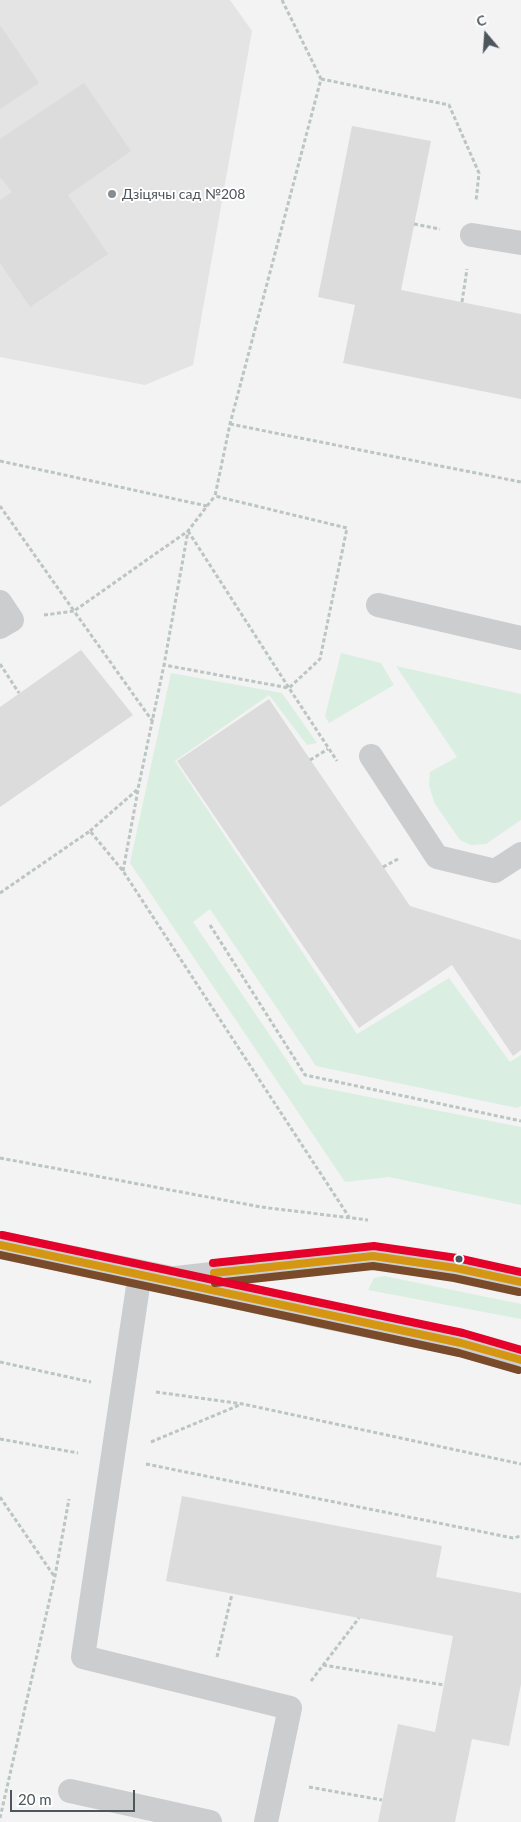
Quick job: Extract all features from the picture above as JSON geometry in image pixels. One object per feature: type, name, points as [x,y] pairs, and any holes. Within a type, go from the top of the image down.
[{"type":"main road","points":[[0,1245],[461,1343],[521,1360]]},
{"type":"lane","points":[[472,235],[521,243]]},
{"type":"lane","points":[[0,602],[12,620],[0,627]]},
{"type":"lane","points":[[378,605],[521,638]]},
{"type":"lane","points":[[371,756],[437,857],[495,871],[521,854]]},
{"type":"lane","points":[[166,1279],[373,1256],[456,1268],[521,1282]]},
{"type":"lane","points":[[140,1274],[83,1657],[290,1708],[266,1822]]},
{"type":"lane","points":[[70,1791],[210,1822]]},
{"type":"path","points":[[74,611],[188,532],[215,496],[230,424],[321,79],[282,0]]},
{"type":"path","points":[[321,79],[449,105],[479,173],[472,235]]},
{"type":"path","points":[[230,424],[521,482]]},
{"type":"path","points":[[0,461],[207,506]]},
{"type":"path","points":[[215,496],[347,528],[320,659],[288,688]]},
{"type":"path","points":[[0,506],[153,722]]},
{"type":"path","points":[[188,532],[288,688]]},
{"type":"path","points":[[123,871],[188,532]]},
{"type":"path","points":[[0,664],[19,693]]},
{"type":"path","points":[[164,665],[288,688]]},
{"type":"path","points":[[310,760],[328,749]]},
{"type":"path","points":[[0,893],[90,831],[138,789]]},
{"type":"path","points":[[0,1158],[261,1207],[349,1217],[123,871],[90,831]]},
{"type":"path","points":[[383,868],[400,858]]},
{"type":"path","points":[[210,925],[305,1075],[519,1121],[521,1118]]},
{"type":"path","points":[[89,1390],[91,1382]]},
{"type":"path","points":[[113,1457],[242,1404],[521,1464]]},
{"type":"path","points":[[0,1439],[78,1453],[113,1457],[514,1538],[521,1536]]},
{"type":"path","points":[[76,1463],[80,1444]]},
{"type":"path","points":[[0,1818],[55,1576],[71,1491]]},
{"type":"path","points":[[0,1497],[55,1576]]},
{"type":"path","points":[[210,1688],[232,1594]]},
{"type":"path","points":[[290,1708],[359,1618]]},
{"type":"path","points":[[323,1665],[444,1685]]},
{"type":"path","points":[[275,1780],[382,1800]]},
{"type":"shaded area","name":"Дзіцячы сад №208","points":[[0,0],[230,0],[252,31],[193,365],[145,385],[0,357]]},
{"type":"green space","points":[[341,653],[381,663],[394,685],[329,723],[325,716]]},
{"type":"green space","points":[[396,666],[521,694],[521,820],[486,844],[471,845],[460,840],[435,804],[429,786],[430,772],[457,757]]},
{"type":"green space","points":[[171,673],[282,693],[317,743],[307,745],[269,695],[175,761],[357,1034],[449,978],[510,1062],[521,1055],[521,1106],[517,1108],[316,1066],[210,909],[193,922],[303,1084],[521,1127],[521,1205],[389,1177],[345,1182],[130,863]]},
{"type":"green space","points":[[384,1276],[521,1304],[521,1319],[368,1290],[374,1278]]},
{"type":"building","points":[[0,25],[39,83],[0,109]]},
{"type":"building","points":[[84,83],[131,151],[68,195],[108,254],[30,307],[0,263],[0,200],[12,192],[0,178],[0,139]]},
{"type":"building","points":[[352,126],[431,141],[401,290],[521,314],[521,399],[343,363],[355,305],[318,297]]},
{"type":"building","points":[[81,650],[133,715],[0,807],[0,707]]},
{"type":"building","points":[[269,699],[410,906],[521,940],[521,1050],[513,1056],[452,965],[359,1028],[177,761]]},
{"type":"building","points":[[182,1496],[442,1546],[436,1577],[521,1593],[521,1684],[509,1746],[472,1739],[455,1822],[378,1822],[398,1724],[435,1732],[453,1636],[166,1581]]},
{"type":"transit line","points":[[2,1235],[463,1333],[521,1350]]},
{"type":"transit line","points":[[0,1245],[461,1343],[521,1360]]},
{"type":"transit line","points":[[213,1263],[374,1246],[457,1258],[521,1272]]},
{"type":"transit line","points":[[0,1255],[459,1353],[518,1370]]},
{"type":"transit line","points":[[214,1273],[373,1256],[456,1268],[521,1282]]},
{"type":"transit line","points":[[215,1283],[373,1266],[454,1278],[519,1292]]},
{"type":"place","name":"Дзіцячы сад №208","points":[[112,194]]}]
